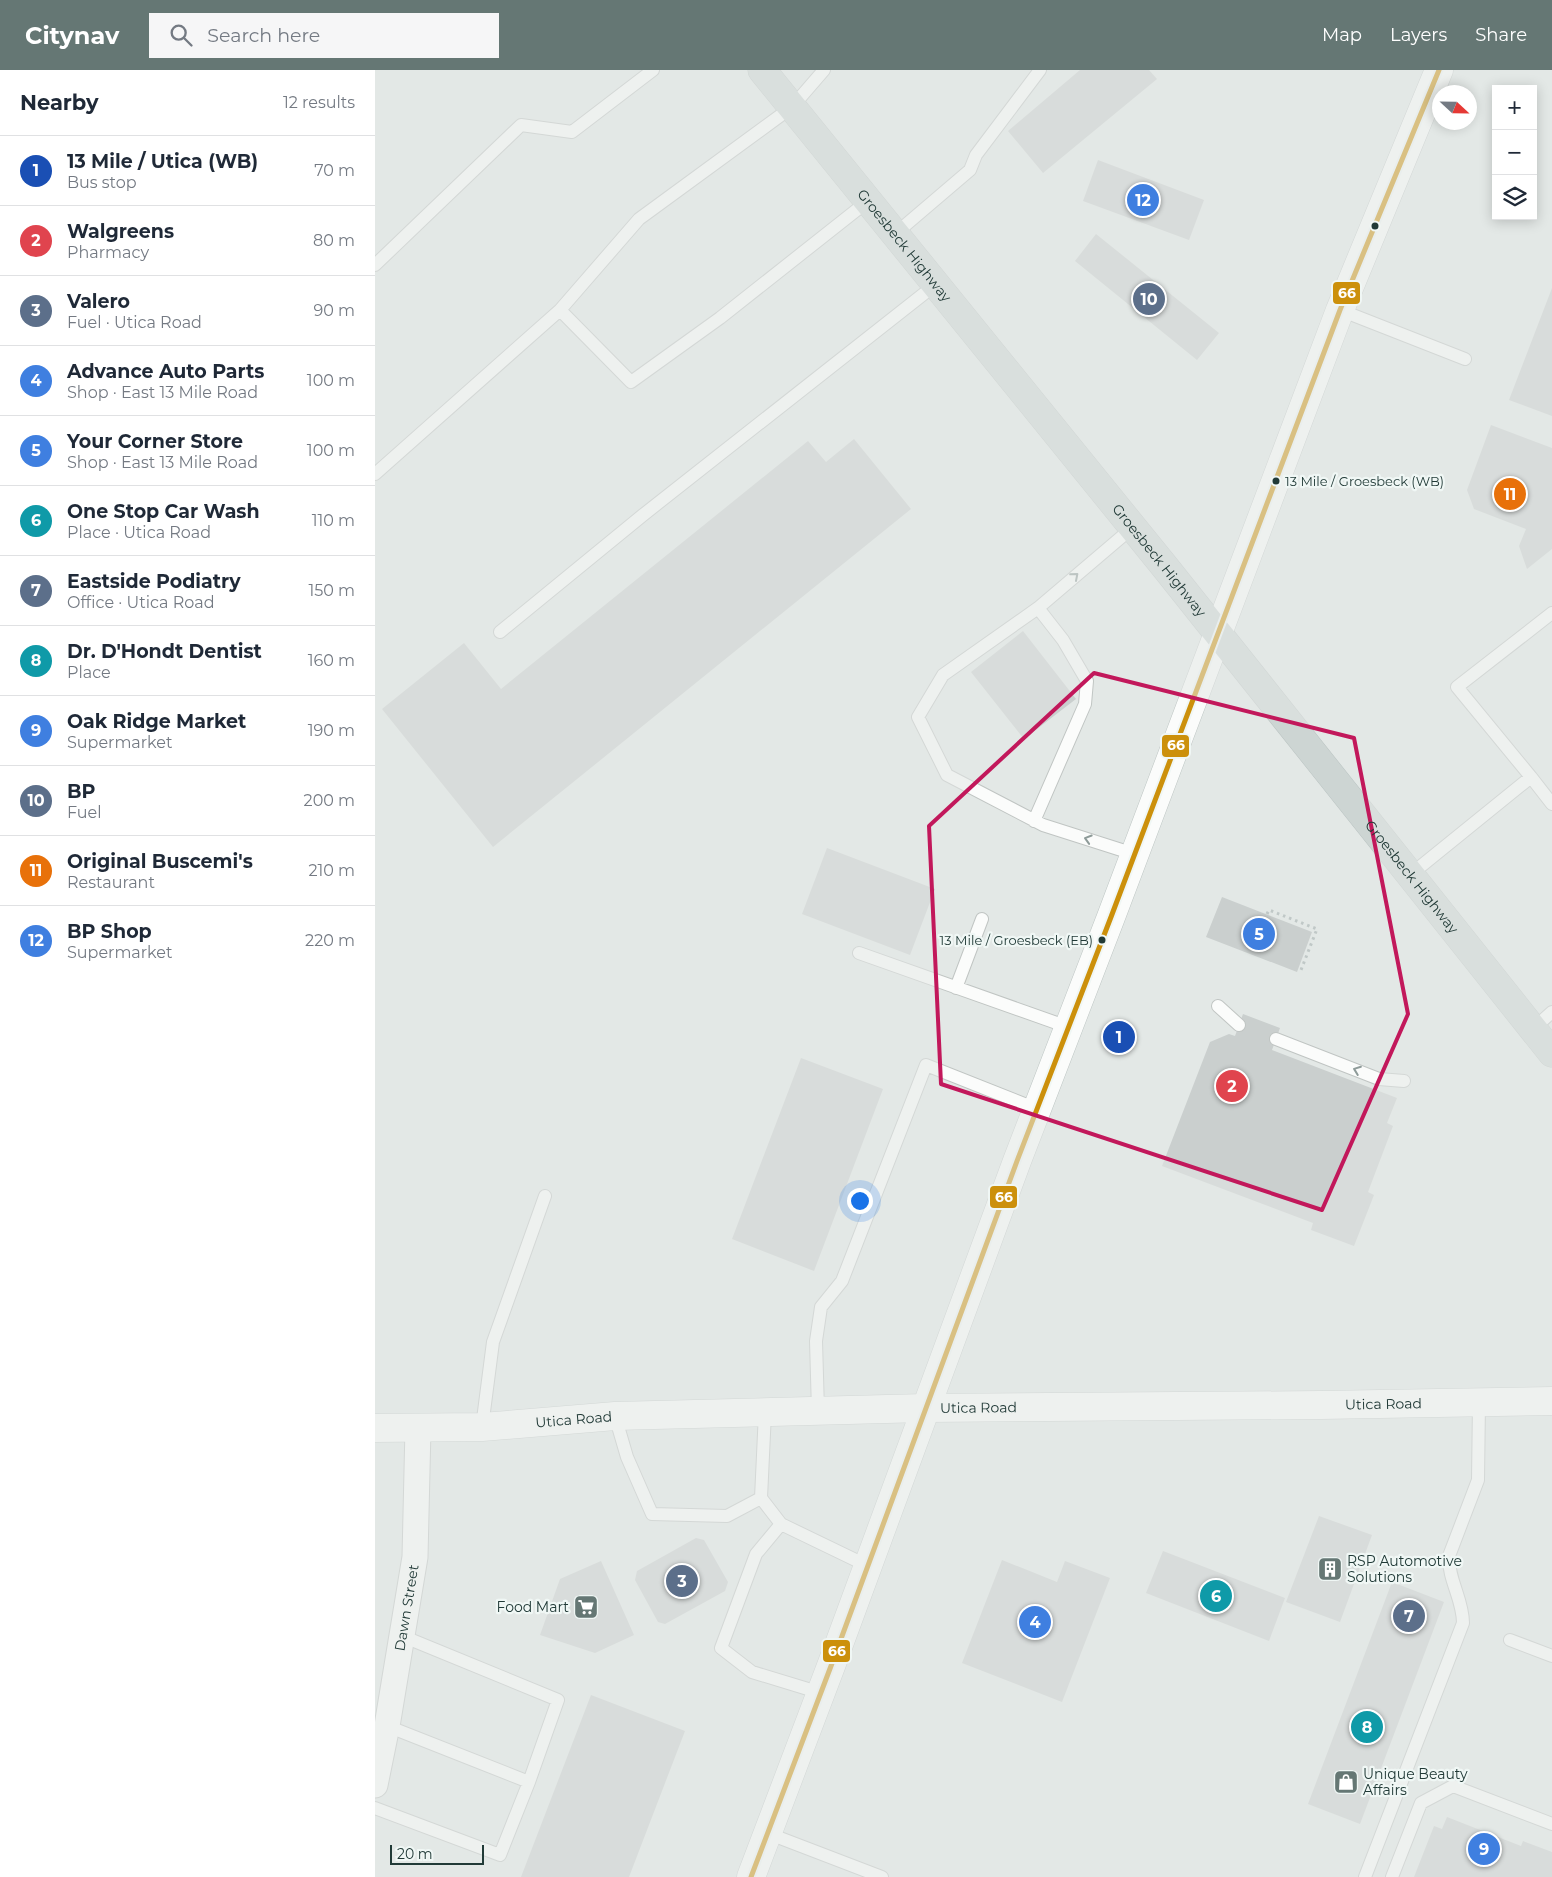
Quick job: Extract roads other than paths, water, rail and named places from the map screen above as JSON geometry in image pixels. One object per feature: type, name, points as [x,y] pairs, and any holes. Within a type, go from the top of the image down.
[{"type":"main road","name":"Groesbeck Highway","points":[[762,70],[1410,875],[1543,1021],[1552,1053]]},
{"type":"main road","points":[[751,1877],[1037,1109],[1340,310],[1439,70]]},
{"type":"main road","name":"Utica Road","points":[[375,1428],[482,1427],[615,1416],[925,1408],[1321,1406],[1552,1401]]},
{"type":"street","name":"Dawn Street","points":[[375,1785],[403,1636],[415,1557],[417,1428]]},
{"type":"lane","points":[[375,265],[521,125],[572,132],[653,70]]},
{"type":"lane","points":[[375,474],[559,310],[639,219],[792,107],[824,70]]},
{"type":"lane","points":[[895,234],[970,170],[976,155],[1040,70]]},
{"type":"lane","points":[[559,310],[631,382],[720,318],[868,201]]},
{"type":"lane","points":[[500,632],[643,515],[935,285]]},
{"type":"lane","points":[[1340,310],[1465,358]]},
{"type":"lane","points":[[1132,528],[1038,608],[943,674],[918,717],[947,775],[1043,825],[1134,854]]},
{"type":"lane","points":[[1034,821],[1085,704],[1087,681],[1063,640],[1038,608]]},
{"type":"lane","points":[[1552,613],[1457,688],[1552,804]]},
{"type":"lane","points":[[1410,875],[1531,776]]},
{"type":"lane","points":[[956,988],[982,918]]},
{"type":"lane","points":[[859,953],[1068,1027]]},
{"type":"lane","points":[[1218,1006],[1239,1025]]},
{"type":"lane","points":[[1276,1039],[1379,1079],[1404,1082]]},
{"type":"lane","points":[[818,1411],[816,1341],[821,1307],[841,1281],[926,1065],[1037,1109]]},
{"type":"lane","points":[[482,1427],[493,1342],[545,1196]]},
{"type":"lane","points":[[1365,1877],[1463,1623],[1463,1610],[1448,1569],[1449,1556],[1478,1480],[1479,1402]]},
{"type":"lane","points":[[765,1412],[761,1498],[781,1524],[868,1566]]},
{"type":"lane","points":[[615,1416],[627,1457],[652,1514],[727,1516],[761,1498]]},
{"type":"lane","points":[[781,1524],[756,1554],[721,1648],[752,1672],[821,1693]]},
{"type":"lane","points":[[375,1808],[500,1855],[559,1700],[403,1636]]},
{"type":"lane","points":[[1510,1640],[1552,1656]]},
{"type":"lane","points":[[387,1726],[529,1782]]},
{"type":"lane","points":[[1392,1877],[1421,1803],[1453,1786],[1552,1824]]},
{"type":"lane","points":[[767,1833],[882,1877]]},
{"type":"place","name":"BP Shop","points":[[1143,200]]},
{"type":"place","name":"BP","points":[[1149,299]]},
{"type":"place","name":"13 Mile / Groesbeck (WB)","points":[[1276,481]]},
{"type":"place","name":"Original Buscemi's","points":[[1510,494]]},
{"type":"place","name":"Your Corner Store","points":[[1259,934]]},
{"type":"place","name":"13 Mile / Groesbeck (EB)","points":[[1102,940]]},
{"type":"place","name":"13 Mile / Utica (WB)","points":[[1119,1037]]},
{"type":"place","name":"Walgreens","points":[[1232,1086]]},
{"type":"place","name":"RSP Automotive Solutions","points":[[1330,1569]]},
{"type":"place","name":"Valero","points":[[682,1581]]},
{"type":"place","name":"One Stop Car Wash","points":[[1216,1596]]},
{"type":"place","name":"Food Mart","points":[[586,1607]]},
{"type":"place","name":"Eastside Podiatry","points":[[1409,1616]]},
{"type":"place","name":"Advance Auto Parts","points":[[1035,1622]]},
{"type":"place","name":"Dr. D'Hondt Dentist","points":[[1367,1727]]},
{"type":"place","name":"Unique Beauty Affairs","points":[[1346,1782]]},
{"type":"place","name":"Oak Ridge Market","points":[[1484,1849]]}]
